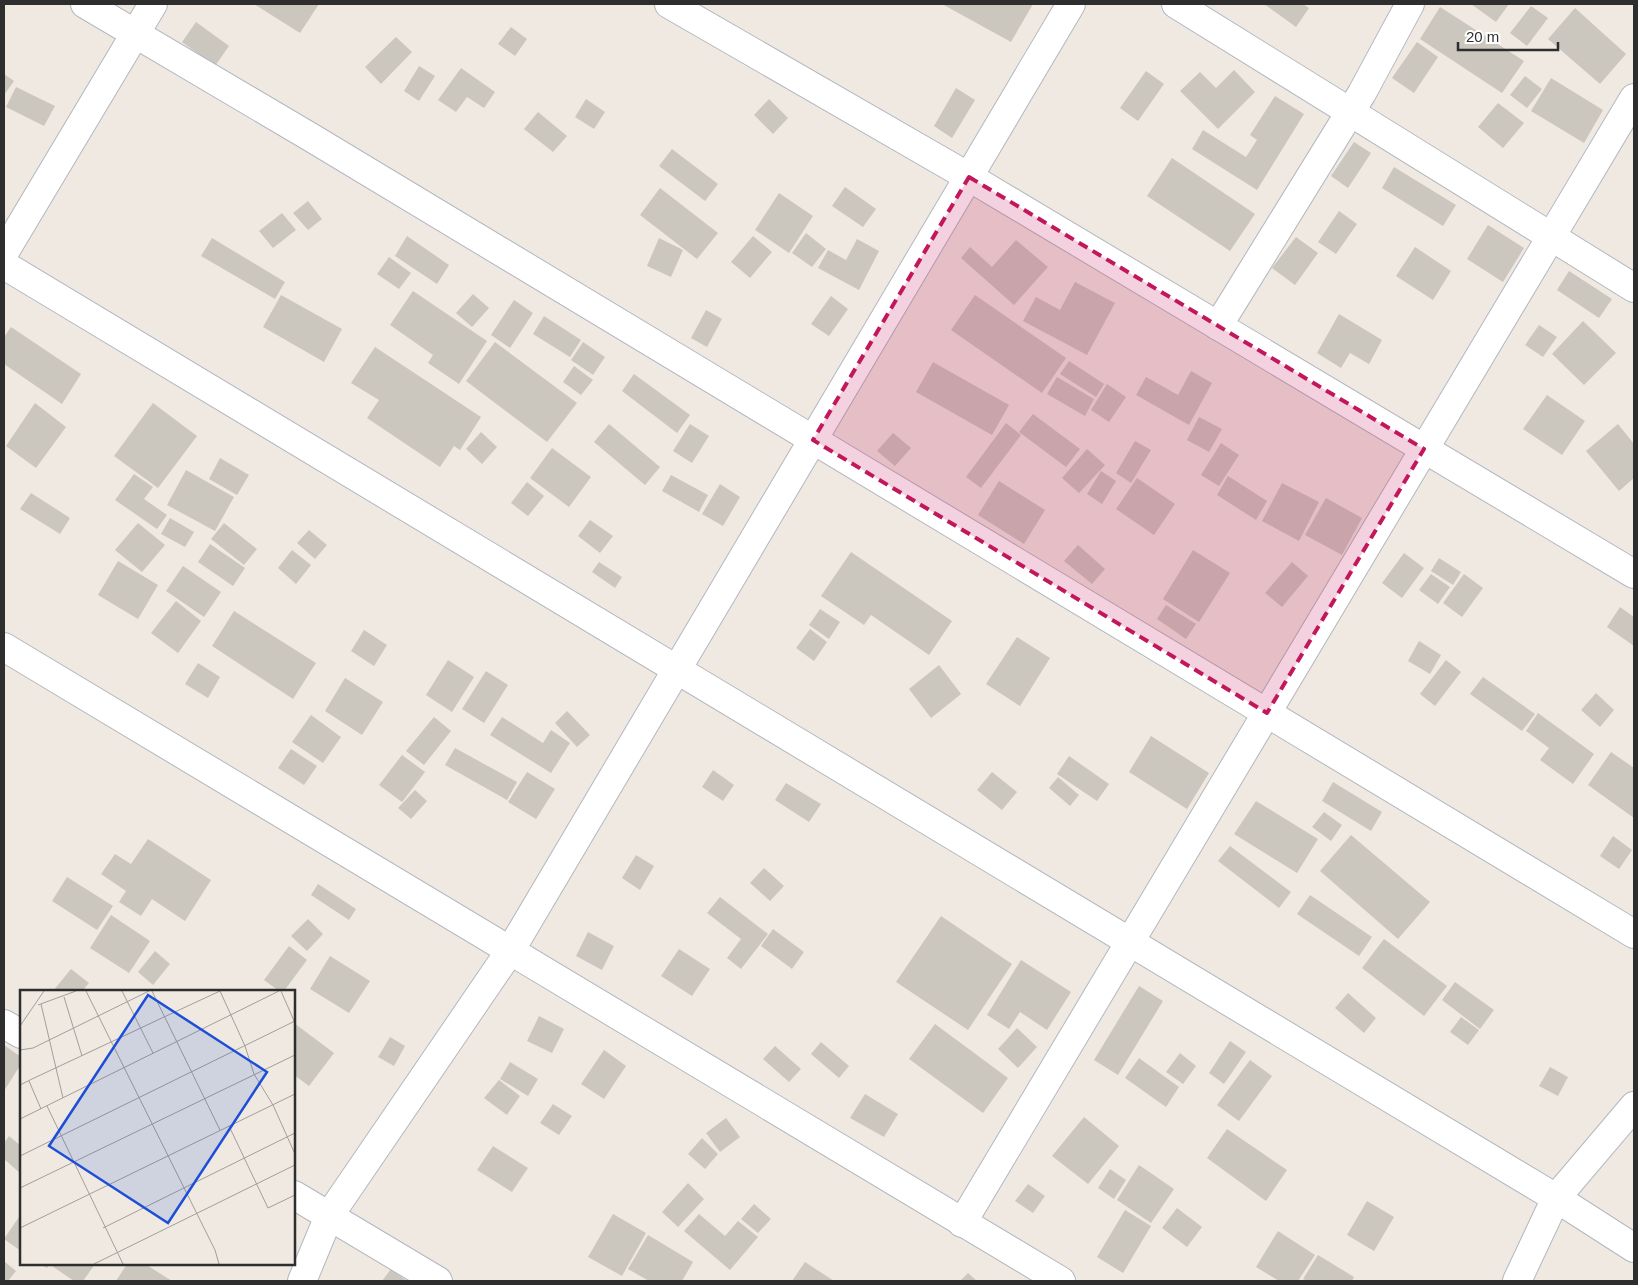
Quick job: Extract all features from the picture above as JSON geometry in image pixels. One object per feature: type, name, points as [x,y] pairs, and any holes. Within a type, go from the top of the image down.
[{"type":"street","points":[[85,4],[1634,934]]},
{"type":"street","points":[[4,253],[153,4]]},
{"type":"street","points":[[669,4],[969,177],[1634,574]]},
{"type":"street","points":[[302,1281],[329,1216],[510,951],[1071,4]]},
{"type":"street","points":[[1176,4],[1634,288]]},
{"type":"street","points":[[1218,326],[1350,112],[1410,4]]},
{"type":"street","points":[[962,1222],[1634,98]]},
{"type":"street","points":[[4,265],[676,671],[1556,1198],[1634,1248]]},
{"type":"street","points":[[4,646],[962,1222],[1032,1274],[1061,1281]]},
{"type":"street","points":[[4,1024],[20,1033]]},
{"type":"street","points":[[1517,1281],[1556,1198],[1634,1106]]},
{"type":"street","points":[[295,1196],[438,1281]]},
{"type":"highlighted area","points":[[969,177],[1424,449],[1267,713],[813,440]]},
{"type":"building","points":[[254,4],[319,4],[300,33]]},
{"type":"building","points":[[942,4],[1033,4],[1011,42]]},
{"type":"building","points":[[1264,4],[1303,4],[1309,8],[1296,27]]},
{"type":"building","points":[[1471,4],[1509,4],[1496,22]]},
{"type":"building","points":[[1531,6],[1548,18],[1527,46],[1510,33]]},
{"type":"building","points":[[1440,7],[1524,61],[1502,93],[1420,39]]},
{"type":"building","points":[[1575,8],[1626,54],[1600,84],[1548,39]]},
{"type":"building","points":[[196,22],[229,46],[215,66],[182,42]]},
{"type":"building","points":[[511,27],[527,39],[515,56],[498,44]]},
{"type":"building","points":[[396,37],[412,52],[381,84],[365,67]]},
{"type":"building","points":[[1417,42],[1438,57],[1414,93],[1392,78]]},
{"type":"building","points":[[419,66],[435,76],[419,101],[404,91]]},
{"type":"building","points":[[461,68],[495,92],[484,108],[467,97],[456,112],[438,100]]},
{"type":"building","points":[[1234,70],[1255,92],[1218,129],[1180,91],[1200,72],[1216,88]]},
{"type":"building","points":[[1146,71],[1164,84],[1138,121],[1120,108]]},
{"type":"building","points":[[4,74],[14,81],[4,95]]},
{"type":"building","points":[[1525,76],[1542,89],[1527,108],[1510,95]]},
{"type":"building","points":[[1551,78],[1603,110],[1584,143],[1531,111]]},
{"type":"building","points":[[16,87],[55,106],[44,126],[6,107]]},
{"type":"building","points":[[956,88],[975,100],[952,138],[934,126]]},
{"type":"building","points":[[1275,96],[1304,114],[1257,190],[1192,149],[1203,130],[1246,157],[1257,140],[1250,135]]},
{"type":"building","points":[[586,99],[605,112],[594,129],[575,117]]},
{"type":"building","points":[[769,99],[788,118],[773,134],[754,115]]},
{"type":"building","points":[[1498,103],[1524,123],[1503,148],[1478,127]]},
{"type":"building","points":[[538,112],[567,136],[553,152],[524,129]]},
{"type":"building","points":[[1354,142],[1371,153],[1348,188],[1331,176]]},
{"type":"building","points":[[672,149],[718,184],[705,201],[659,166]]},
{"type":"building","points":[[1172,158],[1255,214],[1230,251],[1147,196]]},
{"type":"building","points":[[1394,167],[1456,205],[1443,226],[1382,188]]},
{"type":"building","points":[[845,187],[876,209],[863,227],[832,206]]},
{"type":"building","points":[[660,188],[718,233],[697,259],[640,215]]},
{"type":"building","points":[[779,193],[813,216],[789,253],[755,230]]},
{"type":"building","points":[[308,201],[322,219],[308,230],[293,213]]},
{"type":"building","points":[[1339,211],[1357,224],[1336,254],[1318,242]]},
{"type":"building","points":[[282,213],[296,230],[273,248],[259,231]]},
{"type":"building","points":[[1488,225],[1524,248],[1503,282],[1467,259]]},
{"type":"building","points":[[806,233],[826,249],[812,267],[792,253]]},
{"type":"building","points":[[407,236],[449,265],[437,284],[395,256]]},
{"type":"building","points":[[753,236],[772,252],[750,278],[731,262]]},
{"type":"building","points":[[1296,237],[1318,253],[1295,285],[1272,268]]},
{"type":"building","points":[[212,238],[285,282],[275,299],[201,256]]},
{"type":"building","points":[[659,238],[683,250],[671,277],[647,266]]},
{"type":"building","points":[[857,239],[879,251],[859,290],[818,268],[828,250],[846,260]]},
{"type":"building","points":[[1016,240],[1048,267],[1014,305],[961,258],[970,247],[992,267]]},
{"type":"building","points":[[1415,247],[1451,271],[1433,300],[1396,276]]},
{"type":"building","points":[[389,257],[411,273],[399,289],[377,274]]},
{"type":"building","points":[[1569,271],[1612,299],[1599,318],[1557,290]]},
{"type":"building","points":[[1075,282],[1115,303],[1087,355],[1023,321],[1036,297],[1060,310]]},
{"type":"building","points":[[413,291],[487,341],[459,384],[428,363],[433,355],[390,325]]},
{"type":"building","points":[[473,294],[489,308],[472,327],[456,313]]},
{"type":"building","points":[[281,295],[342,329],[324,362],[263,327]]},
{"type":"building","points":[[975,295],[1066,358],[1042,393],[951,330]]},
{"type":"building","points":[[831,296],[848,309],[829,336],[811,324]]},
{"type":"building","points":[[514,300],[533,313],[510,348],[491,335]]},
{"type":"building","points":[[706,310],[722,319],[707,347],[691,338]]},
{"type":"building","points":[[1339,314],[1382,340],[1369,364],[1350,353],[1341,368],[1317,353]]},
{"type":"building","points":[[544,316],[581,340],[570,357],[533,334]]},
{"type":"building","points":[[1583,321],[1616,353],[1584,385],[1552,354]]},
{"type":"building","points":[[1539,325],[1557,337],[1543,357],[1525,345]]},
{"type":"building","points":[[11,327],[81,374],[62,404],[4,364],[4,337]]},
{"type":"building","points":[[495,342],[577,403],[547,442],[466,381]]},
{"type":"building","points":[[583,342],[605,357],[593,375],[571,360]]},
{"type":"building","points":[[375,347],[481,417],[460,450],[454,446],[440,467],[367,418],[379,400],[351,383]]},
{"type":"building","points":[[1069,361],[1104,384],[1096,397],[1060,374]]},
{"type":"building","points":[[933,362],[1009,405],[992,435],[916,392]]},
{"type":"building","points":[[574,366],[593,380],[581,395],[563,382]]},
{"type":"building","points":[[1191,371],[1212,383],[1189,425],[1136,395],[1146,377],[1178,395]]},
{"type":"building","points":[[634,374],[690,415],[677,433],[622,391]]},
{"type":"building","points":[[1057,377],[1094,399],[1085,416],[1047,394]]},
{"type":"building","points":[[1107,384],[1126,397],[1109,422],[1091,410]]},
{"type":"building","points":[[1547,395],[1585,421],[1562,455],[1523,429]]},
{"type":"building","points":[[35,403],[66,427],[36,468],[6,446]]},
{"type":"building","points":[[153,403],[197,436],[158,488],[114,456]]},
{"type":"building","points":[[1033,414],[1080,449],[1066,467],[1019,432]]},
{"type":"building","points":[[1199,417],[1222,429],[1209,452],[1187,440]]},
{"type":"building","points":[[1006,423],[1021,435],[981,488],[966,477]]},
{"type":"building","points":[[609,424],[660,467],[645,485],[594,442]]},
{"type":"building","points":[[690,424],[709,436],[692,463],[673,451]]},
{"type":"building","points":[[1618,424],[1634,444],[1634,478],[1619,491],[1586,451]]},
{"type":"building","points":[[481,432],[497,447],[482,464],[466,449]]},
{"type":"building","points":[[893,433],[911,448],[895,466],[877,451]]},
{"type":"building","points":[[1135,441],[1151,450],[1131,483],[1116,473]]},
{"type":"building","points":[[1221,443],[1239,455],[1219,486],[1201,475]]},
{"type":"building","points":[[552,448],[591,477],[569,507],[530,478]]},
{"type":"building","points":[[1087,449],[1105,465],[1079,493],[1062,478]]},
{"type":"building","points":[[220,458],[249,475],[237,495],[209,479]]},
{"type":"building","points":[[186,470],[234,497],[215,531],[167,505]]},
{"type":"building","points":[[1101,471],[1116,481],[1102,504],[1087,494]]},
{"type":"building","points":[[134,474],[153,487],[144,499],[167,515],[157,529],[115,500]]},
{"type":"building","points":[[671,475],[708,495],[699,512],[662,491]]},
{"type":"building","points":[[1228,476],[1267,501],[1256,520],[1217,495]]},
{"type":"building","points":[[1137,478],[1175,504],[1154,535],[1116,509]]},
{"type":"building","points":[[999,481],[1045,510],[1024,544],[978,515]]},
{"type":"building","points":[[527,482],[544,496],[528,516],[511,503]]},
{"type":"building","points":[[1282,483],[1319,502],[1299,541],[1262,521]]},
{"type":"building","points":[[720,484],[740,497],[723,526],[702,514]]},
{"type":"building","points":[[31,493],[70,518],[60,534],[20,509]]},
{"type":"building","points":[[1326,498],[1362,518],[1342,555],[1305,535]]},
{"type":"building","points":[[170,518],[194,532],[185,547],[161,534]]},
{"type":"building","points":[[590,520],[613,536],[600,553],[578,536]]},
{"type":"building","points":[[138,523],[165,545],[142,572],[115,550]]},
{"type":"building","points":[[224,523],[257,549],[244,565],[211,539]]},
{"type":"building","points":[[309,530],[327,545],[315,559],[297,543]]},
{"type":"building","points":[[210,544],[245,568],[233,586],[198,562]]},
{"type":"building","points":[[1078,545],[1105,569],[1092,584],[1064,561]]},
{"type":"building","points":[[292,550],[311,565],[296,584],[278,568]]},
{"type":"building","points":[[1193,550],[1230,573],[1199,622],[1163,599]]},
{"type":"building","points":[[851,552],[952,621],[929,655],[871,615],[864,625],[821,596]]},
{"type":"building","points":[[1404,553],[1424,568],[1402,598],[1382,583]]},
{"type":"building","points":[[1439,558],[1461,572],[1453,585],[1431,571]]},
{"type":"building","points":[[118,561],[158,585],[138,619],[98,595]]},
{"type":"building","points":[[599,562],[622,577],[615,588],[592,572]]},
{"type":"building","points":[[1292,562],[1308,576],[1282,607],[1265,593]]},
{"type":"building","points":[[183,566],[221,592],[204,617],[166,591]]},
{"type":"building","points":[[1431,574],[1450,587],[1438,604],[1419,590]]},
{"type":"building","points":[[1464,574],[1483,588],[1462,617],[1443,603]]},
{"type":"building","points":[[176,601],[201,621],[178,653],[151,633]]},
{"type":"building","points":[[1166,605],[1196,624],[1186,639],[1157,619]]},
{"type":"building","points":[[1620,607],[1634,617],[1634,646],[1607,627]]},
{"type":"building","points":[[820,609],[840,622],[829,639],[809,625]]},
{"type":"building","points":[[234,611],[316,663],[293,699],[212,646]]},
{"type":"building","points":[[810,629],[827,642],[814,661],[796,648]]},
{"type":"building","points":[[364,630],[387,645],[374,666],[351,651]]},
{"type":"building","points":[[1017,637],[1050,658],[1020,706],[986,684]]},
{"type":"building","points":[[1419,641],[1441,655],[1430,674],[1408,661]]},
{"type":"building","points":[[448,660],[474,677],[452,712],[426,695]]},
{"type":"building","points":[[1446,660],[1461,672],[1435,706],[1420,694]]},
{"type":"building","points":[[198,663],[220,677],[208,698],[185,684]]},
{"type":"building","points":[[939,665],[961,694],[931,718],[909,689]]},
{"type":"building","points":[[486,671],[508,685],[484,723],[462,709]]},
{"type":"building","points":[[1483,677],[1535,714],[1522,731],[1470,694]]},
{"type":"building","points":[[345,678],[383,702],[362,735],[325,711]]},
{"type":"building","points":[[1596,693],[1614,710],[1600,727],[1581,710]]},
{"type":"building","points":[[567,711],[590,735],[577,747],[555,723]]},
{"type":"building","points":[[1538,713],[1594,754],[1573,784],[1540,760],[1549,748],[1526,731]]},
{"type":"building","points":[[311,715],[341,737],[323,763],[292,742]]},
{"type":"building","points":[[434,717],[451,731],[424,765],[406,751]]},
{"type":"building","points":[[502,717],[543,743],[551,730],[570,743],[551,773],[490,735]]},
{"type":"building","points":[[1151,736],[1209,773],[1187,809],[1129,772]]},
{"type":"building","points":[[455,748],[517,782],[507,800],[445,765]]},
{"type":"building","points":[[291,749],[317,766],[304,785],[278,768]]},
{"type":"building","points":[[1611,752],[1634,768],[1634,818],[1588,785]]},
{"type":"building","points":[[402,755],[425,772],[402,802],[379,785]]},
{"type":"building","points":[[1069,756],[1109,784],[1097,801],[1057,774]]},
{"type":"building","points":[[713,770],[734,785],[723,801],[702,787]]},
{"type":"building","points":[[527,772],[555,789],[536,819],[508,802]]},
{"type":"building","points":[[992,772],[1017,792],[1002,810],[977,790]]},
{"type":"building","points":[[1058,777],[1079,795],[1070,806],[1049,788]]},
{"type":"building","points":[[1333,782],[1382,812],[1371,831],[1322,801]]},
{"type":"building","points":[[786,783],[821,804],[809,822],[775,800]]},
{"type":"building","points":[[415,790],[427,801],[411,819],[398,808]]},
{"type":"building","points":[[1256,801],[1318,839],[1297,873],[1234,834]]},
{"type":"building","points":[[1324,812],[1342,825],[1331,841],[1312,827]]},
{"type":"building","points":[[1351,835],[1430,902],[1398,939],[1320,871]]},
{"type":"building","points":[[1613,836],[1632,850],[1619,869],[1600,856]]},
{"type":"building","points":[[148,839],[211,880],[185,921],[152,899],[141,916],[119,902],[126,891],[101,874],[115,854],[131,864]]},
{"type":"building","points":[[1230,846],[1291,892],[1279,908],[1218,861]]},
{"type":"building","points":[[636,855],[654,866],[640,890],[622,878]]},
{"type":"building","points":[[764,868],[784,886],[770,901],[750,883]]},
{"type":"building","points":[[67,877],[113,906],[97,930],[52,901]]},
{"type":"building","points":[[318,884],[356,909],[349,920],[311,895]]},
{"type":"building","points":[[1310,895],[1372,937],[1359,956],[1297,914]]},
{"type":"building","points":[[720,897],[768,934],[741,969],[727,958],[741,939],[707,913]]},
{"type":"building","points":[[111,915],[150,941],[129,973],[90,948]]},
{"type":"building","points":[[941,916],[1012,964],[968,1030],[896,982]]},
{"type":"building","points":[[308,919],[323,934],[307,951],[291,936]]},
{"type":"building","points":[[773,929],[804,952],[792,969],[761,946]]},
{"type":"building","points":[[588,932],[614,946],[602,970],[576,956]]},
{"type":"building","points":[[1384,939],[1447,986],[1424,1016],[1362,968]]},
{"type":"building","points":[[289,946],[307,960],[285,990],[278,990],[264,980]]},
{"type":"building","points":[[679,949],[710,969],[692,996],[661,976]]},
{"type":"building","points":[[155,951],[170,964],[153,985],[138,972]]},
{"type":"building","points":[[330,956],[370,981],[349,1013],[310,989]]},
{"type":"building","points":[[1021,960],[1071,992],[1047,1030],[1020,1012],[1009,1029],[987,1015]]},
{"type":"building","points":[[71,969],[89,983],[83,990],[54,990]]},
{"type":"building","points":[[1455,982],[1494,1010],[1480,1029],[1442,1000]]},
{"type":"building","points":[[1139,986],[1163,1001],[1118,1075],[1094,1060]]},
{"type":"building","points":[[1348,993],[1376,1018],[1364,1033],[1335,1008]]},
{"type":"building","points":[[539,1016],[564,1029],[552,1053],[527,1041]]},
{"type":"building","points":[[1461,1017],[1479,1030],[1468,1045],[1450,1032]]},
{"type":"building","points":[[295,1024],[334,1053],[309,1086],[295,1076]]},
{"type":"building","points":[[935,1024],[1008,1078],[983,1113],[909,1059]]},
{"type":"building","points":[[1017,1028],[1037,1047],[1018,1068],[998,1049]]},
{"type":"building","points":[[390,1037],[405,1046],[394,1066],[378,1057]]},
{"type":"building","points":[[1230,1041],[1246,1052],[1224,1084],[1209,1073]]},
{"type":"building","points":[[821,1042],[849,1066],[839,1078],[811,1054]]},
{"type":"building","points":[[4,1045],[20,1056],[20,1066],[4,1091]]},
{"type":"building","points":[[775,1046],[801,1069],[789,1082],[763,1059]]},
{"type":"building","points":[[604,1050],[626,1066],[604,1099],[581,1084]]},
{"type":"building","points":[[1180,1053],[1196,1066],[1183,1084],[1166,1072]]},
{"type":"building","points":[[1139,1058],[1179,1087],[1166,1107],[1125,1078]]},
{"type":"building","points":[[1250,1060],[1272,1076],[1239,1121],[1217,1105]]},
{"type":"building","points":[[510,1062],[538,1079],[528,1096],[500,1079]]},
{"type":"building","points":[[1550,1067],[1568,1077],[1558,1096],[1539,1086]]},
{"type":"building","points":[[499,1080],[520,1096],[507,1115],[484,1098]]},
{"type":"building","points":[[865,1094],[898,1114],[884,1137],[850,1118]]},
{"type":"building","points":[[553,1104],[572,1116],[559,1135],[540,1123]]},
{"type":"building","points":[[1084,1117],[1119,1146],[1088,1184],[1052,1156]]},
{"type":"building","points":[[726,1118],[740,1137],[720,1152],[706,1133]]},
{"type":"building","points":[[1227,1129],[1287,1170],[1266,1201],[1207,1158]]},
{"type":"building","points":[[9,1136],[20,1145],[20,1173],[4,1159],[4,1143]]},
{"type":"building","points":[[702,1138],[718,1154],[705,1169],[688,1154]]},
{"type":"building","points":[[493,1146],[528,1168],[512,1192],[477,1170]]},
{"type":"building","points":[[1139,1165],[1174,1189],[1151,1223],[1117,1200]]},
{"type":"building","points":[[1110,1169],[1126,1180],[1114,1199],[1098,1188]]},
{"type":"building","points":[[688,1183],[704,1199],[678,1227],[662,1212]]},
{"type":"building","points":[[1028,1184],[1045,1196],[1033,1213],[1015,1201]]},
{"type":"building","points":[[1367,1201],[1394,1217],[1374,1251],[1347,1235]]},
{"type":"building","points":[[754,1204],[771,1219],[758,1233],[741,1219]]},
{"type":"building","points":[[1177,1208],[1202,1227],[1187,1247],[1162,1228]]},
{"type":"building","points":[[1125,1210],[1151,1226],[1123,1273],[1097,1257]]},
{"type":"building","points":[[613,1214],[646,1233],[622,1276],[588,1257]]},
{"type":"building","points":[[699,1214],[725,1236],[738,1221],[758,1237],[730,1270],[684,1231]]},
{"type":"building","points":[[20,1215],[20,1250],[4,1239]]},
{"type":"building","points":[[1278,1231],[1315,1255],[1298,1281],[1279,1281],[1256,1267]]},
{"type":"building","points":[[648,1235],[693,1262],[682,1281],[649,1281],[628,1269]]},
{"type":"building","points":[[1318,1255],[1354,1277],[1352,1281],[1307,1281],[1303,1279]]},
{"type":"building","points":[[4,1261],[16,1271],[8,1281],[4,1281]]},
{"type":"building","points":[[805,1262],[834,1281],[792,1281]]},
{"type":"building","points":[[50,1265],[94,1265],[83,1281],[74,1281]]},
{"type":"building","points":[[126,1265],[147,1265],[172,1281],[116,1281]]},
{"type":"building","points":[[391,1269],[407,1281],[382,1281]]},
{"type":"building","points":[[968,1273],[977,1281],[960,1281]]}]
